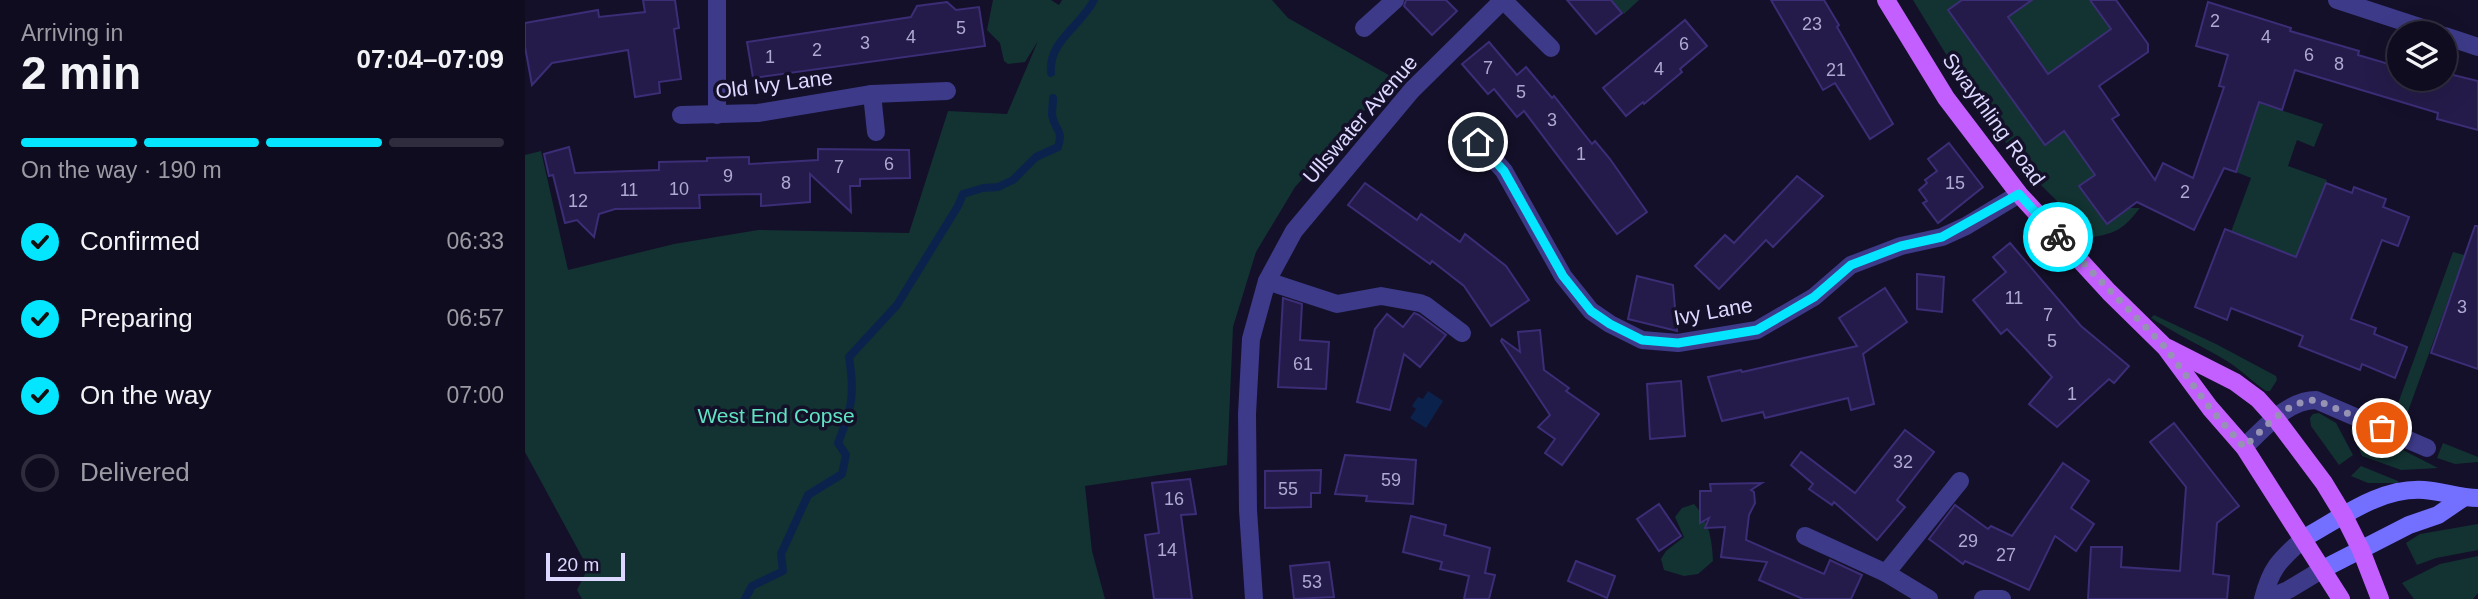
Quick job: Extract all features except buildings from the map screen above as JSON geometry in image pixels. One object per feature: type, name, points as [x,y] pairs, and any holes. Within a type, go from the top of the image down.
[{"type":"main road","name":"Swaythling Road","points":[[1886,0],[1946,98],[2019,194],[2109,292],[2165,347],[2210,408],[2244,447],[2341,599]]},
{"type":"main road","name":"Swaythling Road","points":[[2165,347],[2235,382],[2276,419],[2325,483],[2361,550],[2380,599]]},
{"type":"main road","points":[[2304,538],[2379,497],[2407,490],[2426,490],[2471,498]]},
{"type":"main road","points":[[2323,569],[2471,498]]},
{"type":"street","points":[[717,0],[717,114]]},
{"type":"street","points":[[1364,28],[1395,0]]},
{"type":"street","points":[[1503,0],[1551,48]]},
{"type":"street","name":"Ullswater Avenue","points":[[1254,599],[1248,510],[1248,402],[1251,339],[1267,281],[1294,231],[1385,122],[1412,90],[1503,0]]},
{"type":"street","points":[[2337,0],[2368,4],[2409,21]]},
{"type":"street","points":[[2457,40],[2478,47]]},
{"type":"street","name":"Old Ivy Lane","points":[[681,114],[758,113],[872,94],[947,91]]},
{"type":"street","points":[[872,94],[876,132]]},
{"type":"street","name":"Ivy Lane","points":[[1478,142],[1504,171],[1563,276],[1591,311],[1642,340],[1678,343],[1757,330],[1814,297],[1851,265],[1901,246],[1942,237],[2019,194]]},
{"type":"street","points":[[1267,281],[1337,304],[1381,296],[1420,303],[1462,333]]},
{"type":"street","points":[[2244,447],[2297,403],[2316,400],[2427,448]]},
{"type":"street","points":[[1886,573],[1960,481]]},
{"type":"street","points":[[1805,536],[1886,573],[1929,599]]},
{"type":"street","points":[[2304,538],[2275,565],[2267,583],[2265,599],[2288,590],[2323,569]]},
{"type":"street","points":[[1983,599],[2002,599]]},
{"type":"green space","name":"West End Copse","points":[[993,0],[1051,0],[1059,5],[1062,0],[1272,0],[1288,18],[1394,78],[1295,187],[1256,252],[1233,327],[1227,465],[1085,486],[1092,551],[1105,599],[582,599],[577,590],[588,568],[525,452],[525,155],[541,151],[568,270],[674,244],[758,230],[909,233],[948,111],[1007,114],[1038,41],[1025,62],[1008,64],[1004,61],[1000,43],[987,30]]},
{"type":"green space","points":[[1611,0],[1639,0],[1624,14]]},
{"type":"green space","points":[[1913,0],[1962,0],[1948,10],[2029,123],[2063,98],[2095,175],[2080,186],[2106,224],[2129,208],[2140,208],[2129,220],[2109,234],[2093,237],[2032,176],[2038,170],[2021,147],[2013,153],[1961,79]]},
{"type":"green space","points":[[2032,0],[2090,0],[2111,29],[2069,59],[2052,80],[2008,17]]},
{"type":"green space","points":[[2259,103],[2323,124],[2314,147],[2297,140],[2288,166],[2327,180],[2309,225],[2336,236],[2327,269],[2231,232],[2251,178],[2236,172]]},
{"type":"green space","points":[[2453,252],[2464,257],[2407,414],[2396,409]]},
{"type":"green space","points":[[2154,315],[2216,344],[2276,376],[2277,380],[2270,391],[2266,391],[2227,361],[2151,318]]},
{"type":"green space","points":[[2319,413],[2336,423],[2353,455],[2339,465],[2311,426],[2310,418]]},
{"type":"green space","points":[[2350,429],[2395,446],[2438,468],[2401,470],[2362,456]]},
{"type":"green space","points":[[2443,443],[2478,457],[2478,462],[2455,464],[2437,458]]},
{"type":"green space","points":[[2361,466],[2398,483],[2368,483],[2351,476]]},
{"type":"green space","points":[[1694,504],[1709,531],[1713,561],[1698,574],[1684,576],[1664,570],[1661,559],[1666,551],[1684,537],[1675,517],[1682,508]]},
{"type":"green space","points":[[2478,524],[2478,550],[2436,558],[2417,565],[2406,543],[2420,534]]},
{"type":"green space","points":[[2478,556],[2478,593],[2473,599],[2414,599],[2402,583],[2440,564]]},
{"type":"water","points":[[1428,391],[1443,401],[1426,428],[1410,418],[1416,409],[1412,406],[1418,397],[1423,399]]},
{"type":"waterway","points":[[1051,73],[1051,62],[1060,43],[1094,0]]},
{"type":"waterway","points":[[745,599],[752,586],[783,571],[781,554],[808,495],[842,474],[846,455],[838,443],[851,401],[849,357],[897,305],[963,194],[998,187],[1013,180],[1036,157],[1058,147],[1060,137],[1052,115],[1053,98]]},
{"type":"way so far","points":[[2058,237],[2165,347],[2210,408],[2244,447],[2290,407],[2304,400],[2316,400],[2382,428]]},
{"type":"route","points":[[1478,142],[1504,171],[1563,276],[1591,311],[1642,340],[1678,343],[1757,330],[1814,297],[1851,265],[1901,246],[1942,237],[2019,194],[2058,237]]}]
